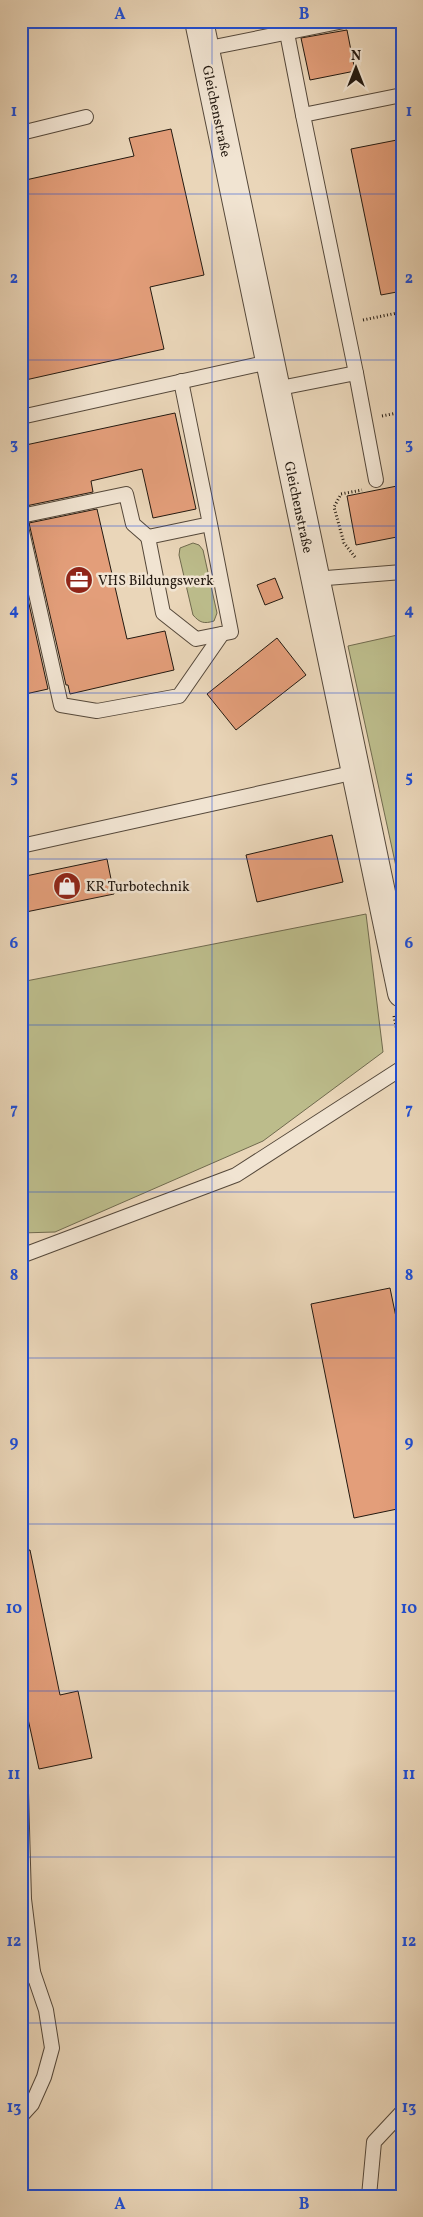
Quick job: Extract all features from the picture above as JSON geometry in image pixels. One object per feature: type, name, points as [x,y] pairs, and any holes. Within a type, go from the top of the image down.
[{"type":"street","name":"Gleichenstraße","points":[[199,21],[314,579],[402,993]]},
{"type":"lane","points":[[204,49],[344,21]]},
{"type":"lane","points":[[287,33],[376,480]]},
{"type":"lane","points":[[303,115],[402,95]]},
{"type":"lane","points":[[21,132],[86,117]]},
{"type":"lane","points":[[21,417],[269,362]]},
{"type":"lane","points":[[275,389],[356,373]]},
{"type":"lane","points":[[21,516],[126,494],[133,524],[148,537],[163,613],[196,639],[231,632],[181,382]]},
{"type":"lane","points":[[148,537],[210,524]]},
{"type":"lane","points":[[21,527],[61,705],[97,711],[180,696],[222,634]]},
{"type":"lane","points":[[314,579],[402,572]]},
{"type":"lane","points":[[21,846],[356,772]]},
{"type":"lane","points":[[21,1256],[236,1175],[402,1068]]},
{"type":"lane","points":[[21,1793],[27,1976],[46,2010],[52,2048],[44,2077],[32,2104],[21,2116]]},
{"type":"lane","points":[[369,2196],[374,2142],[402,2112]]},
{"type":"path","points":[[346,323],[402,312]]},
{"type":"path","points":[[396,313],[402,338]]},
{"type":"path","points":[[368,574],[344,543],[334,507],[341,494],[378,487],[376,480]]},
{"type":"green space","points":[[193,543],[199,545],[203,550],[217,613],[214,621],[211,622],[202,622],[193,615],[179,555],[180,548]]},
{"type":"green space","points":[[402,634],[402,894],[348,646]]},
{"type":"green space","points":[[366,914],[383,1052],[263,1141],[55,1232],[21,1233],[21,982]]},
{"type":"building","points":[[347,30],[355,71],[310,80],[301,38]]},
{"type":"building","points":[[171,129],[204,275],[150,287],[164,349],[21,381],[21,181],[134,156],[129,138]]},
{"type":"building","points":[[402,139],[402,291],[381,295],[351,149]]},
{"type":"building","points":[[175,413],[196,509],[153,518],[142,469],[91,481],[93,492],[21,507],[21,446]]},
{"type":"building","points":[[402,485],[402,536],[356,545],[347,496]]},
{"type":"building","name":"VHS Bildungswerk","points":[[97,509],[127,639],[165,631],[174,670],[70,694],[68,685],[66,685],[29,523]]},
{"type":"building","points":[[21,568],[48,689],[21,695]]},
{"type":"building","points":[[275,578],[283,598],[265,605],[257,585]]},
{"type":"building","points":[[277,638],[306,675],[236,730],[207,694]]},
{"type":"building","points":[[332,835],[343,882],[257,902],[246,855]]},
{"type":"building","name":"KR Turbotechnik","points":[[107,859],[114,894],[21,913],[21,877]]},
{"type":"building","points":[[390,1288],[402,1346],[402,1508],[354,1518],[311,1304]]},
{"type":"building","points":[[30,1550],[60,1695],[78,1691],[92,1758],[39,1769],[21,1687],[21,1551]]},
{"type":"place","name":"VHS Bildungswerk","points":[[79,580]]},
{"type":"place","name":"KR Turbotechnik","points":[[67,886]]}]
